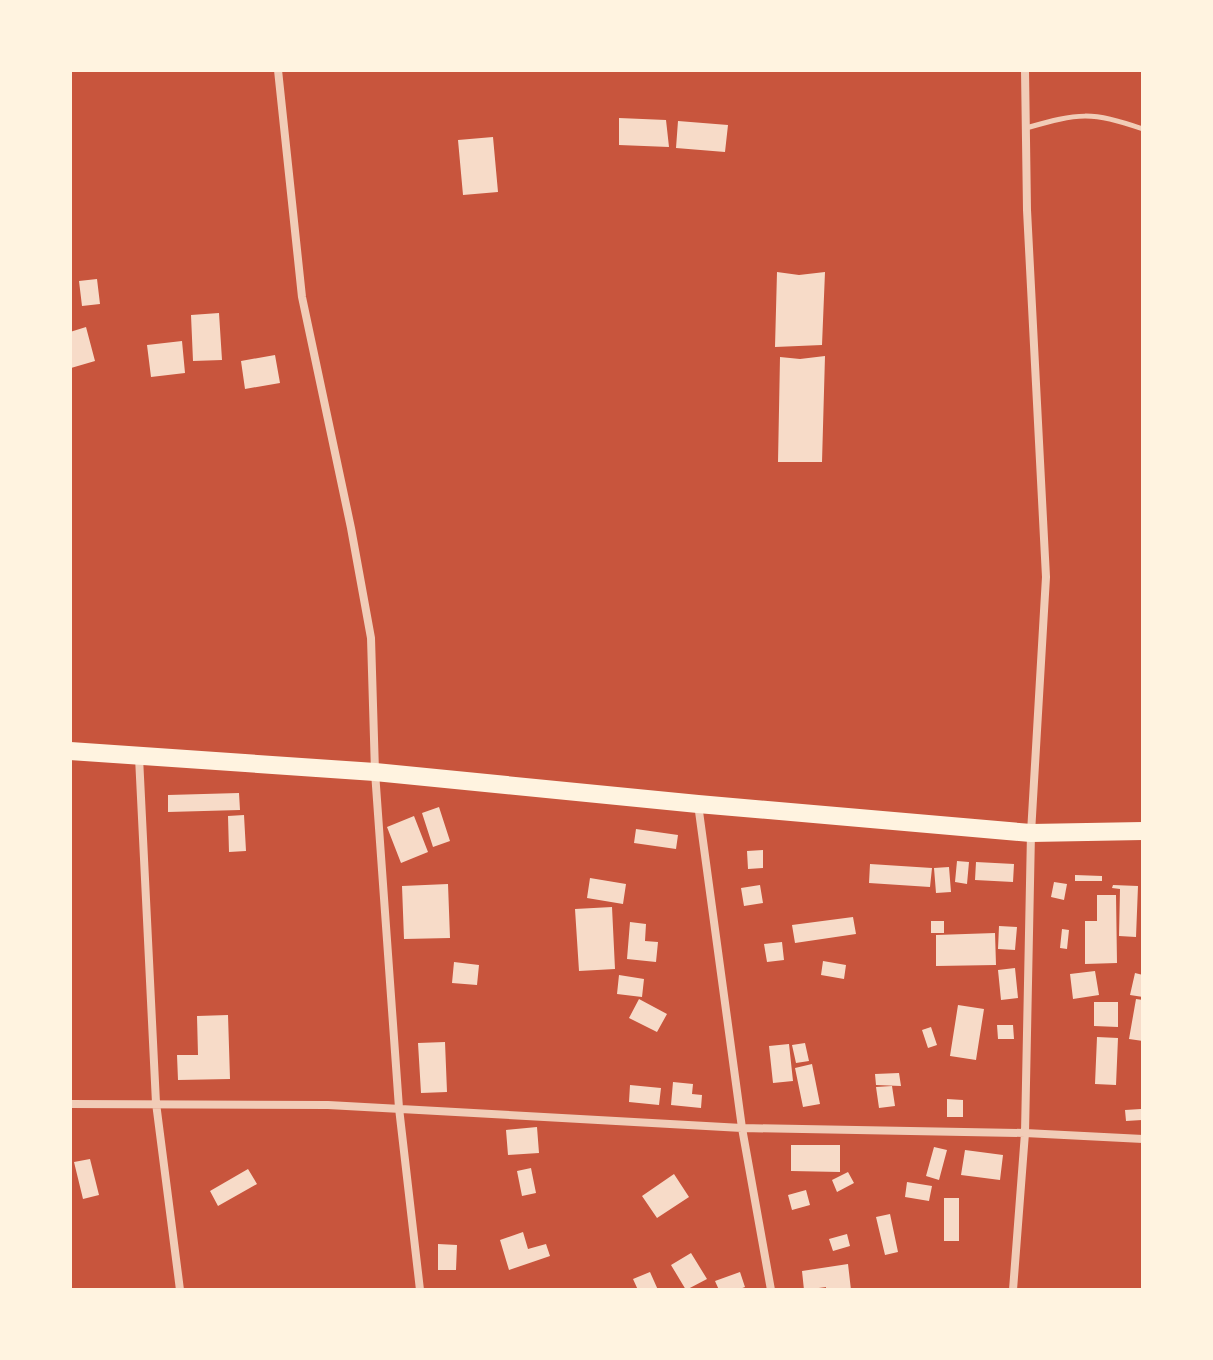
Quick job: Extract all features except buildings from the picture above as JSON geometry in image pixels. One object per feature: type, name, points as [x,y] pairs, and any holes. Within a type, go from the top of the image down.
[{"type":"main road","points":[[70,751],[375,772],[1031,833],[1143,831]]},
{"type":"street","points":[[278,70],[302,297],[371,638],[375,772],[399,1108],[420,1290]]},
{"type":"street","points":[[1013,1290],[1025,1133],[1031,833],[1046,577],[1027,210],[1025,70]]},
{"type":"street","points":[[139,757],[156,1103],[180,1290]]},
{"type":"street","points":[[698,804],[742,1128],[771,1290]]},
{"type":"street","points":[[70,1104],[399,1108],[742,1128],[1025,1133],[1143,1139]]},
{"type":"lane","points":[[1026,128],[1072,115],[1104,116],[1143,129]]}]
